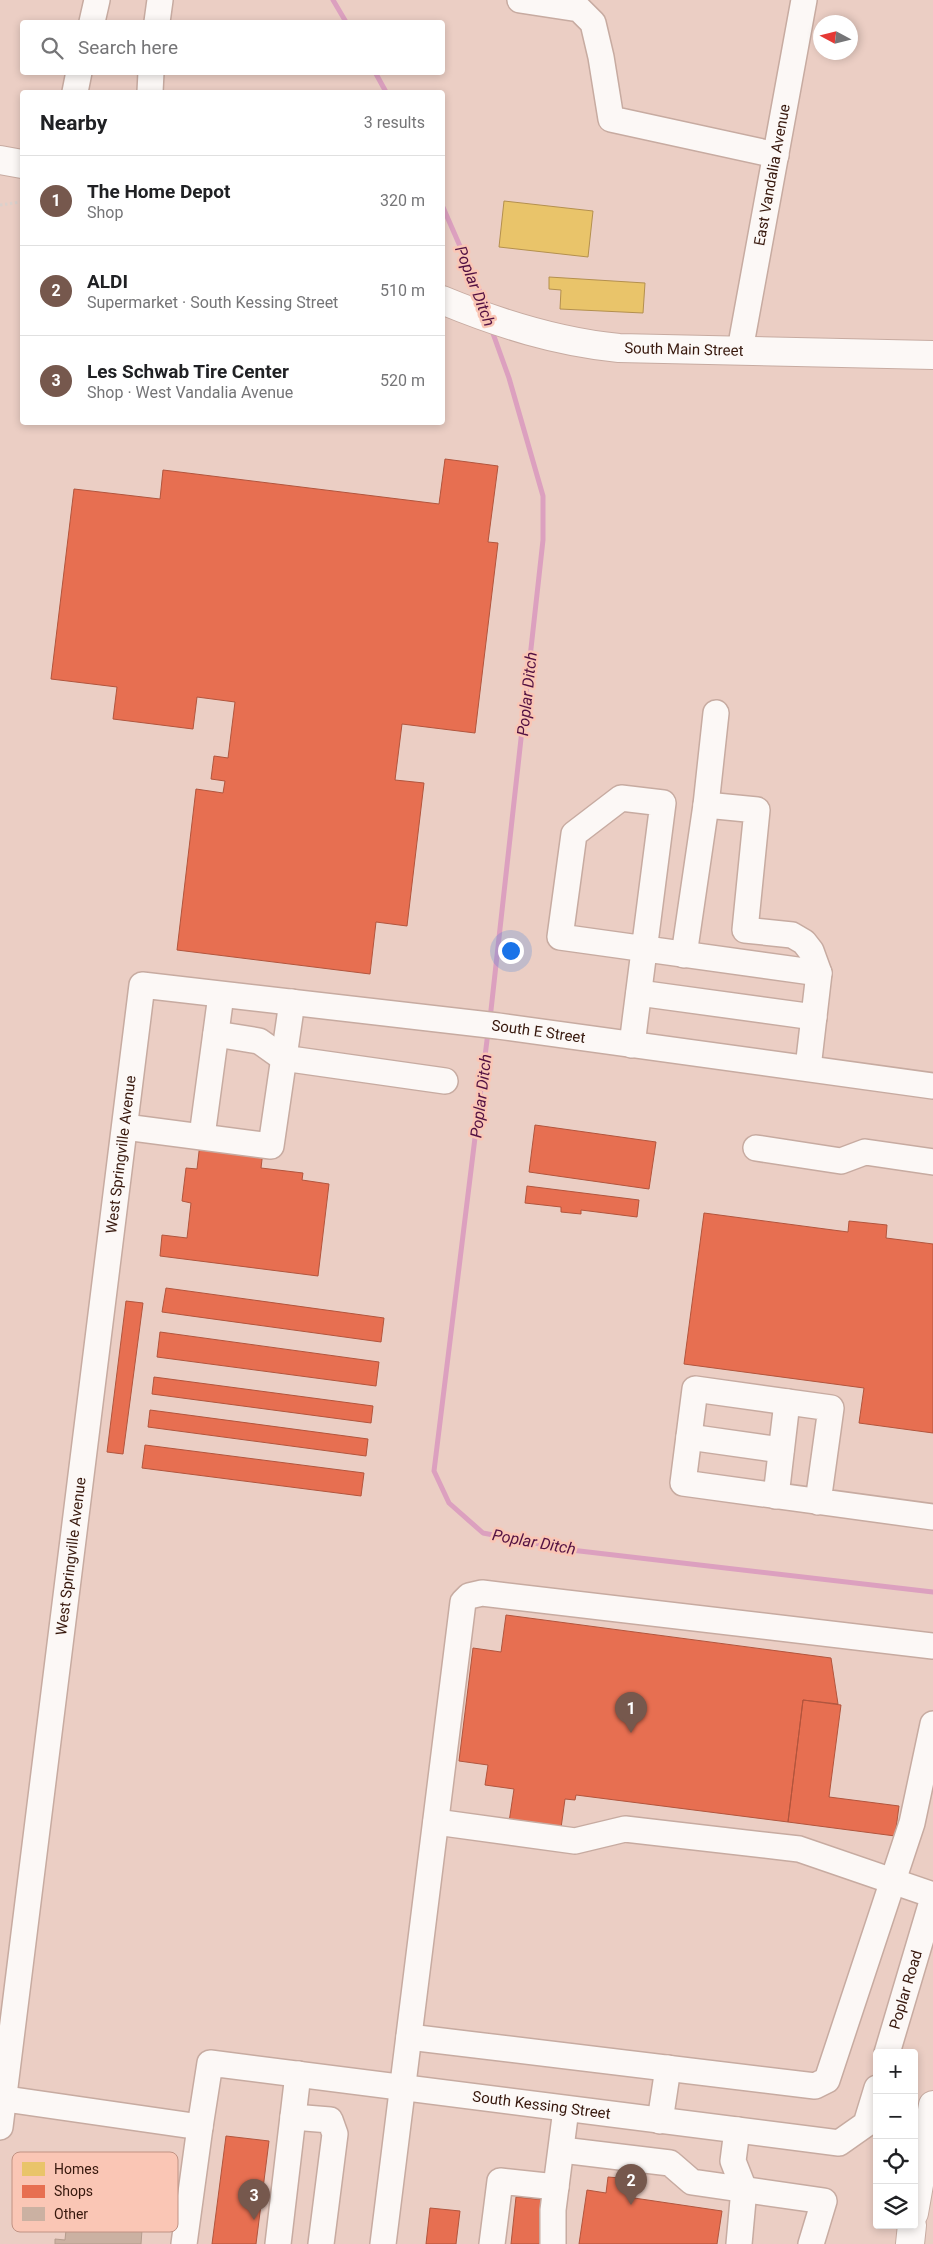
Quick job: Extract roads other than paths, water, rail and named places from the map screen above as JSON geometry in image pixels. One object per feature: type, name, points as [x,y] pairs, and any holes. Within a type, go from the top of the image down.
[{"type":"main road","points":[[0,160],[20,164]]},
{"type":"main road","name":"South Main Street","points":[[445,300],[550,338],[600,346],[933,355]]},
{"type":"main road","points":[[918,2190],[933,2105]]},
{"type":"main road","points":[[910,2244],[912,2229]]},
{"type":"street","points":[[92,20],[97,0]]},
{"type":"street","points":[[157,20],[160,0]]},
{"type":"street","points":[[520,0],[579,9],[593,23],[602,57],[611,119],[776,155]]},
{"type":"street","name":"East Vandalia Avenue","points":[[740,350],[804,0]]},
{"type":"street","points":[[75,90],[78,75]]},
{"type":"street","points":[[150,90],[151,75]]},
{"type":"street","points":[[684,955],[706,805],[716,713]]},
{"type":"street","points":[[632,1045],[644,950],[664,803],[621,798],[574,834],[560,938],[644,950],[819,973]]},
{"type":"street","points":[[706,805],[757,810],[745,930],[792,935],[804,942],[811,951],[819,973],[808,1068]]},
{"type":"street","name":"South E Street","points":[[142,985],[498,1026],[933,1086]]},
{"type":"street","name":"West Springville Avenue","points":[[0,2126],[126,1127],[142,985]]},
{"type":"street","points":[[639,993],[814,1017]]},
{"type":"street","points":[[202,1136],[221,995]]},
{"type":"street","points":[[126,1127],[271,1146],[292,1002]]},
{"type":"street","points":[[216,1034],[259,1041],[283,1058],[445,1081]]},
{"type":"street","points":[[756,1148],[841,1161],[865,1152],[933,1162]]},
{"type":"street","points":[[818,1502],[831,1408],[695,1389],[683,1483],[818,1502],[933,1517]]},
{"type":"street","points":[[776,1496],[787,1402]]},
{"type":"street","points":[[689,1438],[781,1450]]},
{"type":"street","points":[[383,2244],[463,1602],[469,1596],[482,1594],[933,1646]]},
{"type":"street","points":[[409,2037],[815,2086],[827,2080],[912,1823],[933,1724]]},
{"type":"street","points":[[436,1822],[575,1841],[624,1829],[799,1848],[933,1897]]},
{"type":"street","name":"Poplar Road","points":[[888,2049],[933,1897]]},
{"type":"street","name":"South Kessing Street","points":[[200,2127],[210,2063],[839,2143],[866,2124],[875,2094]]},
{"type":"street","points":[[660,2120],[668,2068]]},
{"type":"street","points":[[278,2244],[298,2074]]},
{"type":"street","points":[[2,2099],[200,2127],[184,2244]]},
{"type":"street","points":[[553,2244],[553,2210],[566,2109]]},
{"type":"street","points":[[293,2117],[330,2120],[335,2134],[321,2244]]},
{"type":"street","points":[[737,2130],[733,2161],[744,2189],[740,2244]]},
{"type":"street","points":[[562,2150],[670,2163],[692,2182],[824,2201],[811,2244]]},
{"type":"street","points":[[492,2244],[500,2181],[556,2187]]},
{"type":"waterway","name":"Poplar Ditch","points":[[333,0],[345,20]]},
{"type":"waterway","name":"Poplar Ditch","points":[[377,75],[385,90]]},
{"type":"waterway","name":"Poplar Ditch","points":[[445,212],[487,308]]},
{"type":"waterway","name":"Poplar Ditch","points":[[490,1019],[543,540],[543,496],[509,378],[491,328]]},
{"type":"waterway","name":"Poplar Ditch","points":[[488,1032],[434,1471],[449,1503],[483,1533],[571,1550],[933,1592]]},
{"type":"place","name":"The Home Depot","points":[[631,1733]]},
{"type":"place","name":"ALDI","points":[[631,2205]]},
{"type":"place","name":"Les Schwab Tire Center","points":[[254,2220]]}]
